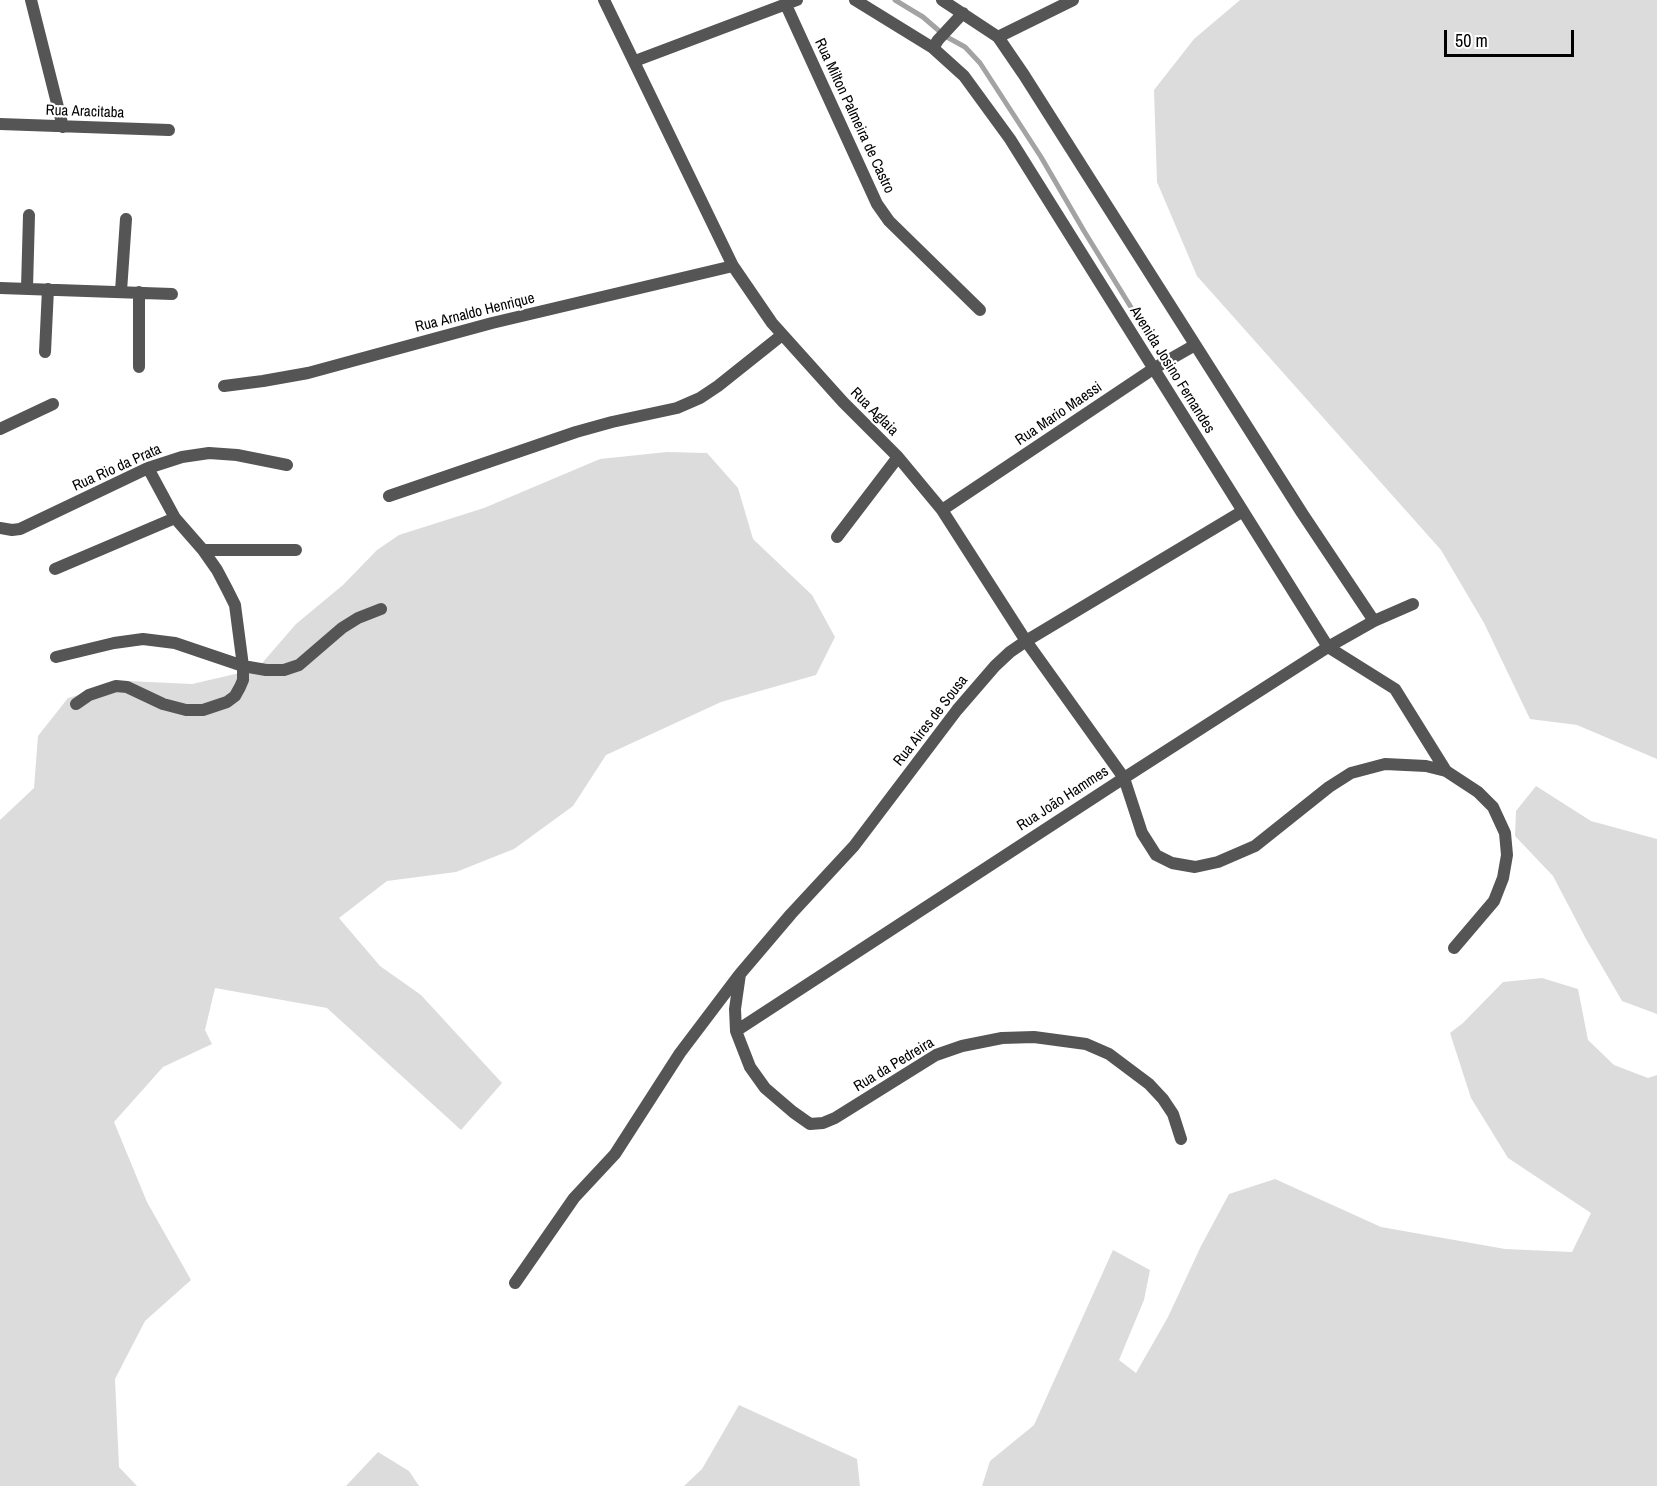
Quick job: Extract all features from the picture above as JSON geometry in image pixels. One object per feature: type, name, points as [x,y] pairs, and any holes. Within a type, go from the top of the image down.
[{"type":"street","points":[[31,0],[63,127]]},
{"type":"street","name":"Rua Aglaia","points":[[604,0],[733,266],[772,323],[843,402],[897,456],[942,510],[1026,640],[1124,778],[1142,833],[1156,855],[1172,863],[1195,867],[1218,862],[1255,846],[1329,787],[1351,773],[1385,764],[1426,766],[1446,771]]},
{"type":"street","name":"Avenida Josino Fernandes","points":[[855,0],[935,44],[964,76],[1010,139],[1328,647],[1395,689],[1446,771]]},
{"type":"street","points":[[942,0],[998,37],[1302,513],[1374,621]]},
{"type":"street","points":[[998,37],[1073,0]]},
{"type":"street","points":[[635,61],[792,2]]},
{"type":"street","name":"Rua Milton Palmeira de Castro","points":[[792,2],[877,204],[889,221],[980,310]]},
{"type":"street","points":[[935,44],[963,13]]},
{"type":"street","name":"Rua Aracitaba","points":[[0,124],[169,130]]},
{"type":"street","points":[[27,288],[29,216]]},
{"type":"street","points":[[121,291],[126,219]]},
{"type":"street","name":"Rua Arnaldo Henrique","points":[[224,386],[308,373],[492,323],[733,266]]},
{"type":"street","points":[[0,288],[172,294]]},
{"type":"street","points":[[45,352],[48,289]]},
{"type":"street","points":[[139,292],[140,367]]},
{"type":"street","points":[[389,496],[576,432],[677,408],[700,398],[718,386],[782,334]]},
{"type":"street","name":"Rua Mario Maessi","points":[[942,510],[1153,369],[1195,345]]},
{"type":"street","points":[[0,429],[53,404]]},
{"type":"street","name":"Rua Rio da Prata","points":[[0,528],[20,529],[148,468],[182,457],[209,453],[237,455],[287,465]]},
{"type":"street","points":[[837,537],[897,456]]},
{"type":"street","points":[[76,704],[89,695],[116,686],[127,687],[163,704],[186,710],[203,710],[226,702],[235,696],[243,680],[235,606],[217,570],[175,518],[148,468]]},
{"type":"street","name":"Rua Aires de Sousa","points":[[515,1283],[574,1198],[615,1154],[680,1053],[740,974],[791,914],[854,846],[976,687],[1010,651],[1026,640],[1243,511]]},
{"type":"street","points":[[55,569],[175,518]]},
{"type":"street","points":[[203,550],[296,550]]},
{"type":"street","name":"Rua João Hammes","points":[[736,1031],[1328,647],[1374,621],[1413,604]]},
{"type":"street","points":[[56,657],[114,643],[143,639],[175,643],[243,666],[284,670],[299,665],[342,628],[358,618],[381,609]]},
{"type":"street","points":[[1446,771],[1478,792],[1493,807],[1505,833],[1507,855],[1503,878],[1494,901],[1454,948]]},
{"type":"street","points":[[736,1031],[735,1009],[740,974]]},
{"type":"street","name":"Rua da Pedreira","points":[[736,1031],[750,1066],[765,1088],[810,1124],[823,1124],[835,1118],[936,1055],[962,1046],[1002,1038],[1034,1037],[1086,1044],[1109,1054],[1149,1084],[1163,1099],[1173,1114],[1181,1139]]},
{"type":"shaded area","points":[[1240,0],[1657,0],[1657,759],[1577,725],[1530,719],[1484,623],[1441,550],[1197,276],[1157,182],[1154,90],[1194,39]]},
{"type":"shaded area","points":[[667,452],[707,453],[738,488],[753,539],[812,595],[835,637],[816,675],[721,702],[606,755],[573,806],[514,849],[456,872],[387,881],[339,918],[380,966],[421,995],[502,1083],[461,1130],[327,1008],[215,988],[205,1030],[212,1044],[163,1067],[114,1122],[147,1202],[191,1280],[145,1321],[115,1379],[119,1467],[137,1486],[0,1486],[0,820],[34,788],[38,736],[68,698],[128,681],[192,684],[257,669],[296,624],[343,585],[377,550],[399,535],[484,508],[600,459]]},
{"type":"shaded area","points":[[1536,786],[1591,821],[1657,839],[1657,1014],[1622,1001],[1553,876],[1515,836],[1516,811]]},
{"type":"shaded area","points":[[1542,978],[1578,989],[1588,1040],[1614,1065],[1648,1078],[1657,1075],[1657,1486],[982,1486],[990,1461],[1034,1425],[1113,1250],[1150,1270],[1144,1300],[1119,1360],[1136,1373],[1168,1317],[1201,1246],[1229,1194],[1275,1179],[1381,1227],[1505,1249],[1572,1252],[1591,1213],[1508,1158],[1471,1098],[1450,1033],[1463,1023],[1503,982]]},
{"type":"shaded area","points":[[739,1405],[857,1459],[860,1486],[684,1486],[702,1469]]},
{"type":"shaded area","points":[[378,1452],[409,1471],[419,1486],[346,1486]]},
{"type":"waterway","points":[[895,0],[923,17],[945,36],[965,47],[980,63],[1041,157],[1153,343]]}]
